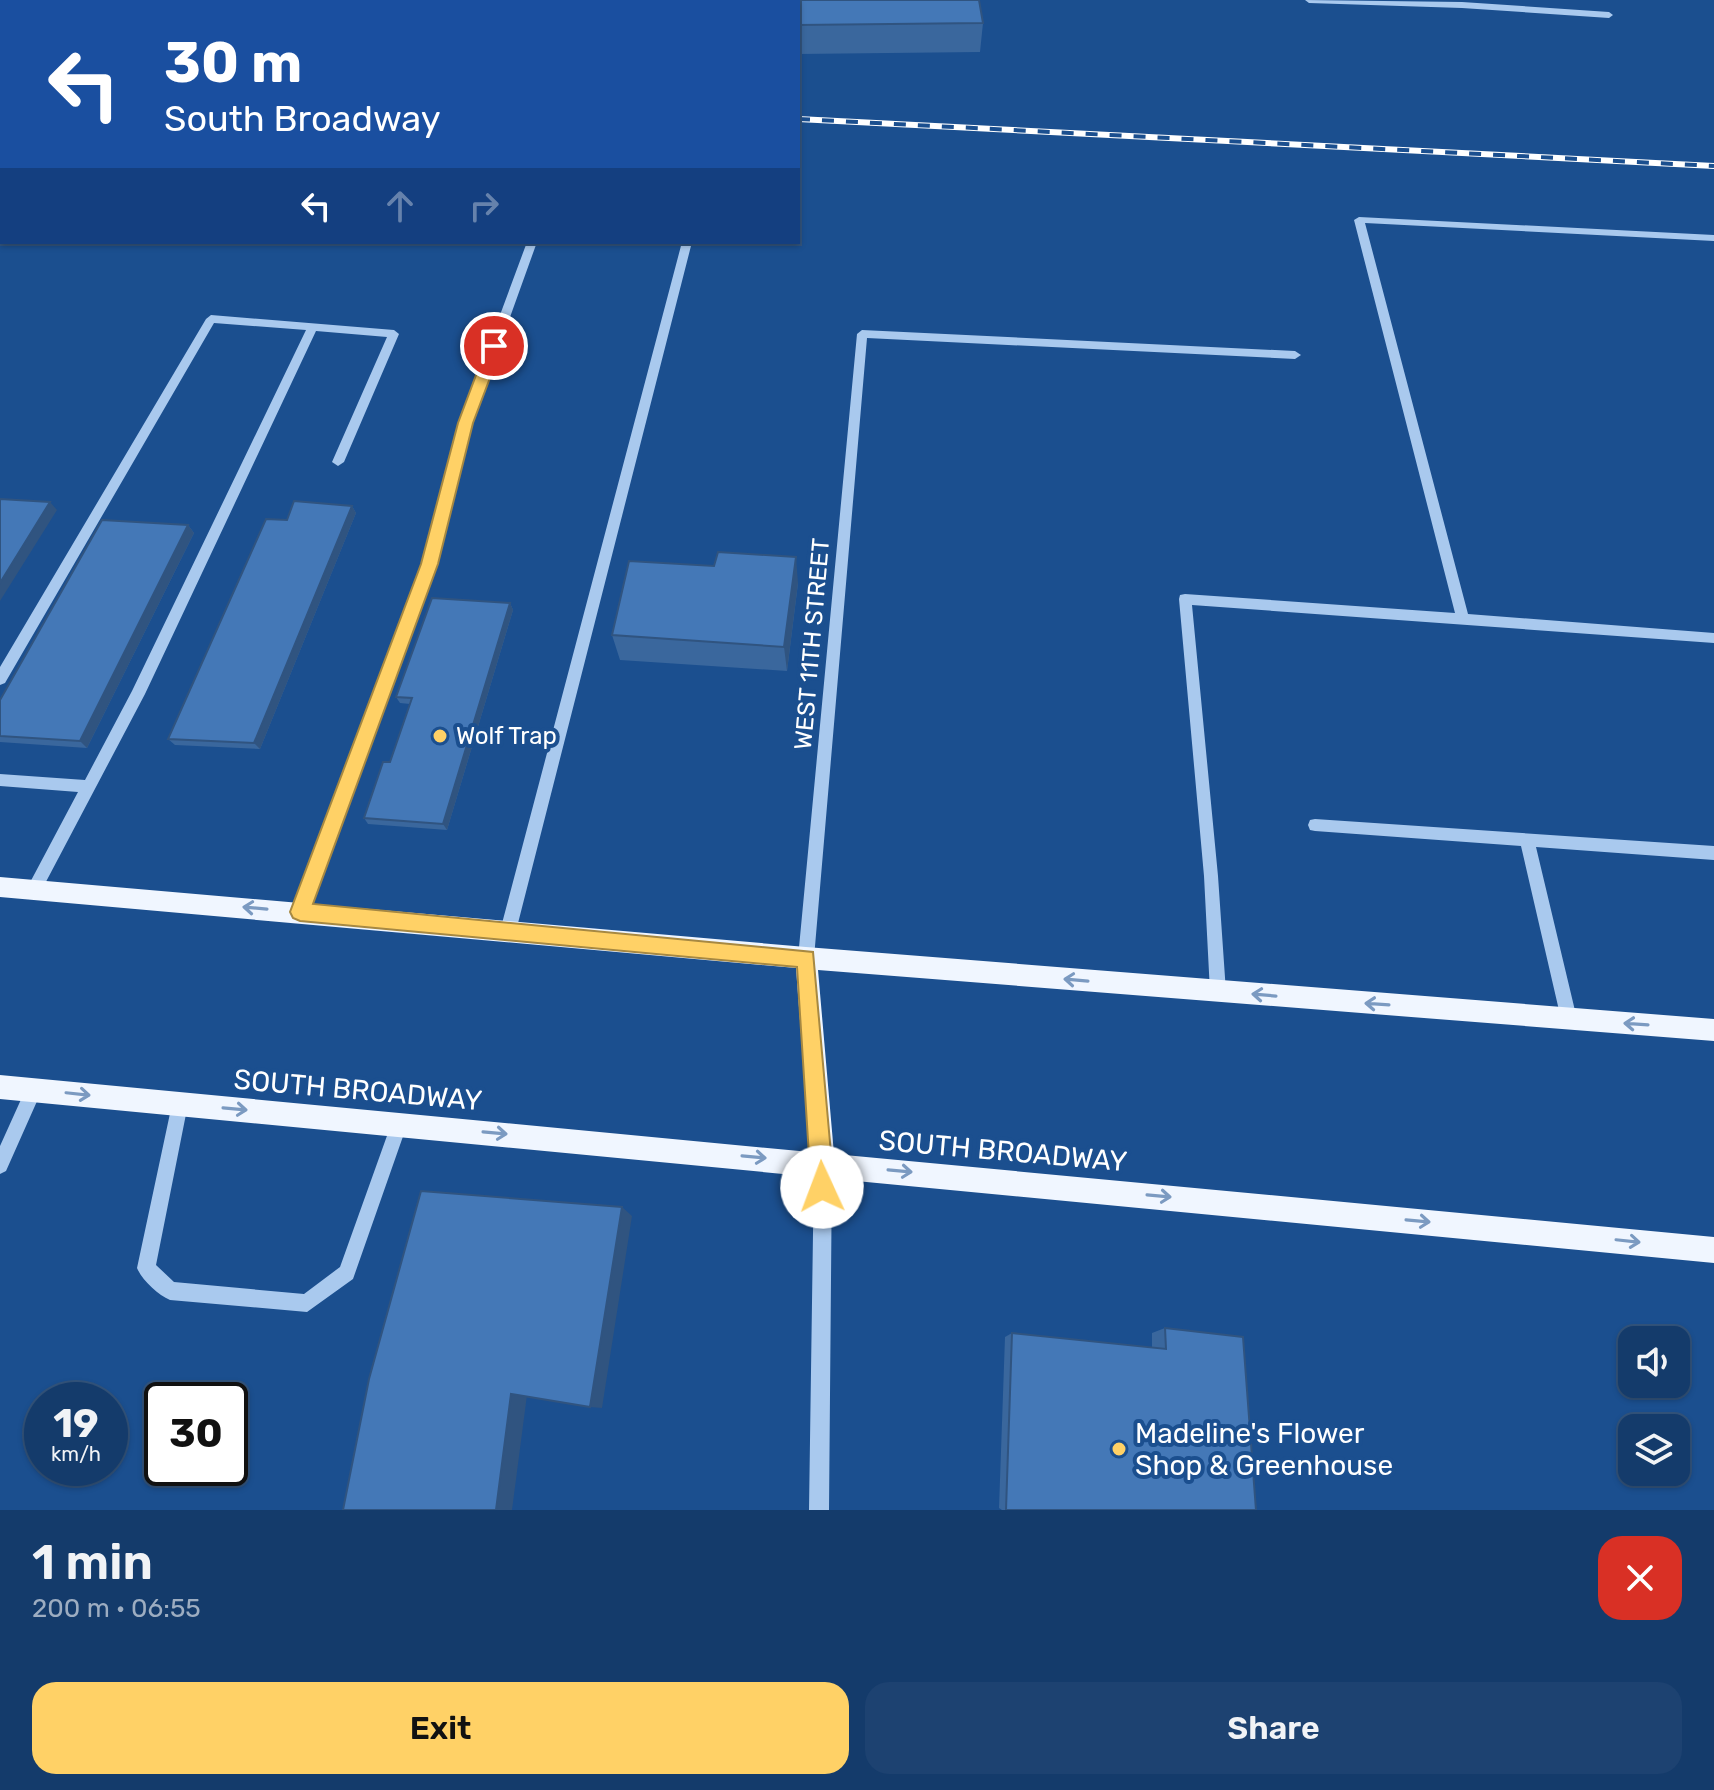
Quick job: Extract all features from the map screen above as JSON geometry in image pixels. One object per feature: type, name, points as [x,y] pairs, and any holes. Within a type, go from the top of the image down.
[{"type":"main road","points":[[0,887],[806,958],[1714,1030]]},
{"type":"main road","points":[[806,958],[823,1164]]},
{"type":"main road","name":"SOUTH BROADWAY","points":[[0,1087],[1714,1250]]},
{"type":"street","points":[[1309,0],[1462,5],[1609,15],[1599,0]]},
{"type":"street","points":[[1463,619],[1359,220],[1714,238]]},
{"type":"street","points":[[300,912],[429,564],[466,423],[531,244]]},
{"type":"street","points":[[508,931],[686,244]]},
{"type":"street","points":[[0,679],[211,319],[394,334],[338,462]]},
{"type":"street","points":[[34,890],[145,680],[313,326]]},
{"type":"street","name":"WEST 11TH STREET","points":[[806,958],[862,334],[1295,355]]},
{"type":"street","points":[[1218,992],[1211,876],[1185,599],[1714,638]]},
{"type":"street","points":[[0,780],[89,787]]},
{"type":"street","points":[[1315,825],[1714,853]]},
{"type":"street","points":[[1527,840],[1569,1019]]},
{"type":"street","points":[[0,1165],[34,1090]]},
{"type":"street","points":[[180,1104],[146,1268],[170,1291],[307,1303],[347,1273],[399,1125]]},
{"type":"street","points":[[819,1510],[823,1164]]},
{"type":"building","points":[[800,0],[979,0],[983,23],[800,25]]},
{"type":"building","points":[[0,499],[50,502],[0,583]]},
{"type":"building","points":[[294,501],[352,506],[254,743],[168,739],[266,519],[287,520]]},
{"type":"building","points":[[102,520],[188,525],[80,741],[0,736],[0,700]]},
{"type":"building","points":[[718,552],[796,557],[784,647],[612,635],[629,561],[714,566]]},
{"type":"building","name":"Wolf Trap","points":[[432,598],[510,603],[443,824],[364,818],[383,762],[390,762],[412,698],[396,697]]},
{"type":"building","points":[[421,1191],[622,1207],[590,1407],[511,1394],[496,1510],[343,1510],[369,1379]]},
{"type":"building","points":[[1165,1328],[1243,1337],[1256,1510],[1006,1510],[1012,1333],[1166,1349]]},
{"type":"railway","points":[[800,119],[1714,166]]},
{"type":"place","name":"Wolf Trap","points":[[440,736]]},
{"type":"place","name":"Madeline's Flower Shop & Greenhouse","points":[[1119,1449]]},
{"type":"route","points":[[494,346],[466,423],[429,564],[300,912],[806,958],[823,1164],[822,1187]]}]
